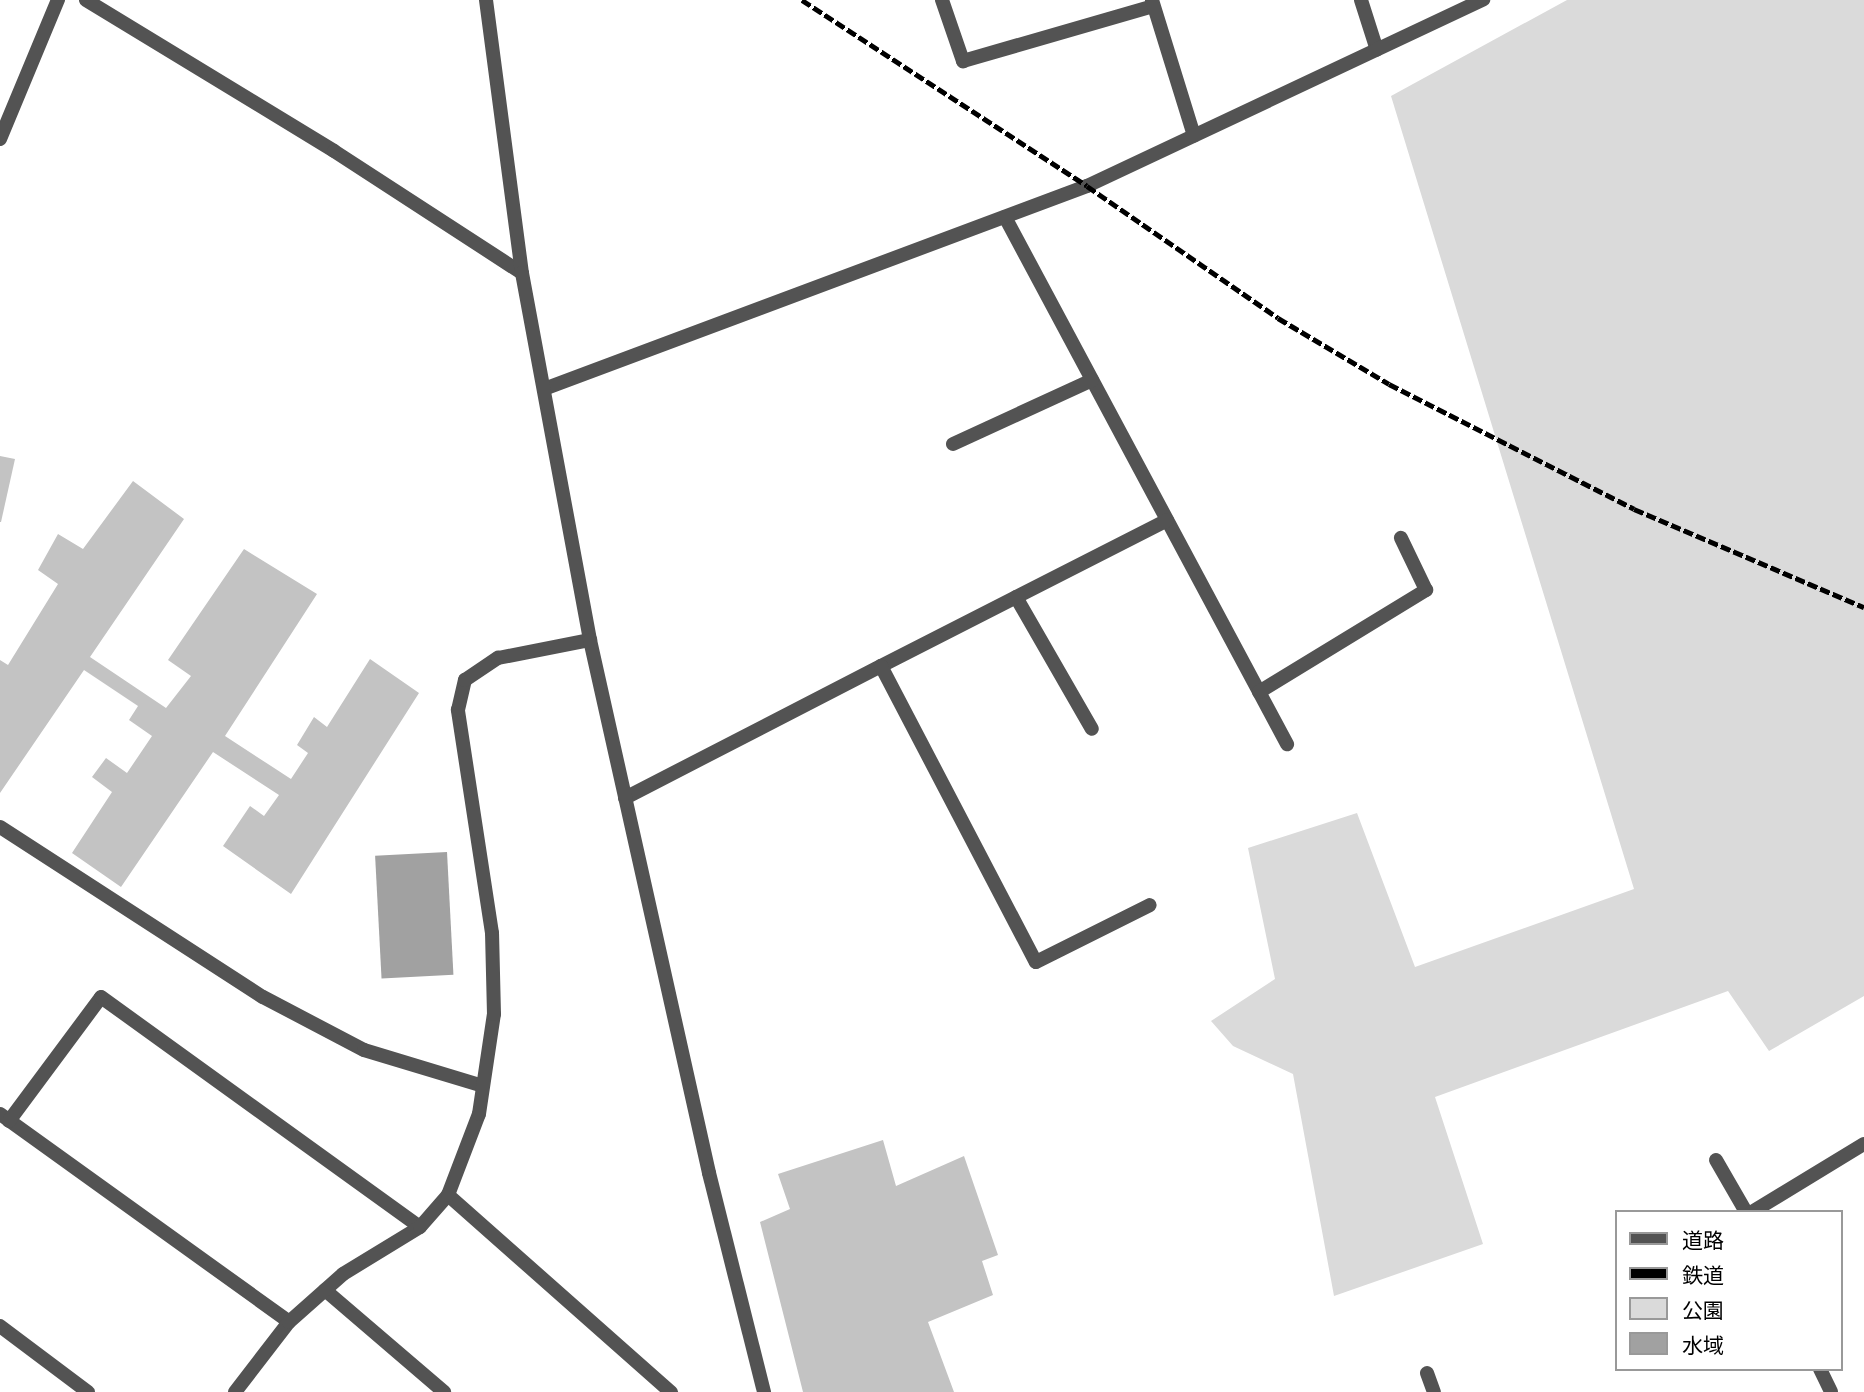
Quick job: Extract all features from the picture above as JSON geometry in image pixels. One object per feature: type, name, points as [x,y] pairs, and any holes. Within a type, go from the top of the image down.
[{"type":"street","points":[[0,139],[58,0]]},
{"type":"street","points":[[86,0],[334,151],[522,273]]},
{"type":"street","points":[[486,0],[522,273],[590,640],[702,1147],[764,1392]]},
{"type":"street","points":[[942,0],[962,61],[1152,3],[1194,136]]},
{"type":"street","points":[[1361,0],[1377,50]]},
{"type":"street","points":[[544,389],[1087,186],[1483,0]]},
{"type":"street","points":[[1004,217],[1286,744]]},
{"type":"street","points":[[953,444],[1091,380]]},
{"type":"street","points":[[625,798],[1167,520]]},
{"type":"street","points":[[1259,692],[1426,590],[1401,538]]},
{"type":"street","points":[[1016,597],[1092,729]]},
{"type":"street","points":[[235,1392],[289,1322],[343,1274],[420,1227],[448,1195],[479,1114],[494,1014],[492,933],[458,710],[466,680],[498,658],[590,640]]},
{"type":"street","points":[[881,666],[1036,962],[1150,905]]},
{"type":"street","points":[[0,827],[263,997],[364,1049],[483,1086]]},
{"type":"street","points":[[289,1322],[5,1117],[101,997],[420,1227]]},
{"type":"street","points":[[1755,1210],[1864,1144]]},
{"type":"street","points":[[1716,1160],[1745,1210]]},
{"type":"street","points":[[448,1195],[671,1392]]},
{"type":"street","points":[[325,1290],[444,1392]]},
{"type":"street","points":[[0,1326],[88,1392]]},
{"type":"street","points":[[1822,1371],[1831,1392]]},
{"type":"street","points":[[1427,1373],[1434,1392]]},
{"type":"green space","points":[[1567,0],[1864,0],[1864,996],[1769,1051],[1728,991],[1435,1097],[1483,1244],[1334,1296],[1293,1074],[1233,1046],[1211,1021],[1275,979],[1248,848],[1357,813],[1415,967],[1634,889],[1391,96]]},
{"type":"water","points":[[447,852],[453,975],[382,979],[375,856]]},
{"type":"building","points":[[0,456],[15,459],[1,522],[0,522]]},
{"type":"building","points":[[133,481],[184,519],[90,657],[166,708],[191,676],[168,660],[244,549],[317,594],[225,736],[291,779],[308,753],[297,745],[314,717],[327,727],[370,659],[419,693],[291,894],[223,846],[250,806],[264,816],[279,795],[213,752],[121,887],[72,853],[112,792],[92,777],[106,758],[127,773],[152,736],[129,720],[138,706],[84,670],[0,793],[0,660],[8,665],[58,584],[38,570],[58,534],[83,549]]},
{"type":"building","points":[[883,1140],[896,1186],[964,1156],[998,1255],[982,1261],[993,1295],[928,1322],[954,1392],[803,1392],[760,1222],[790,1209],[778,1174]]},
{"type":"railway","points":[[802,0],[1087,186],[1278,318],[1389,384],[1634,509],[1864,607]]}]
